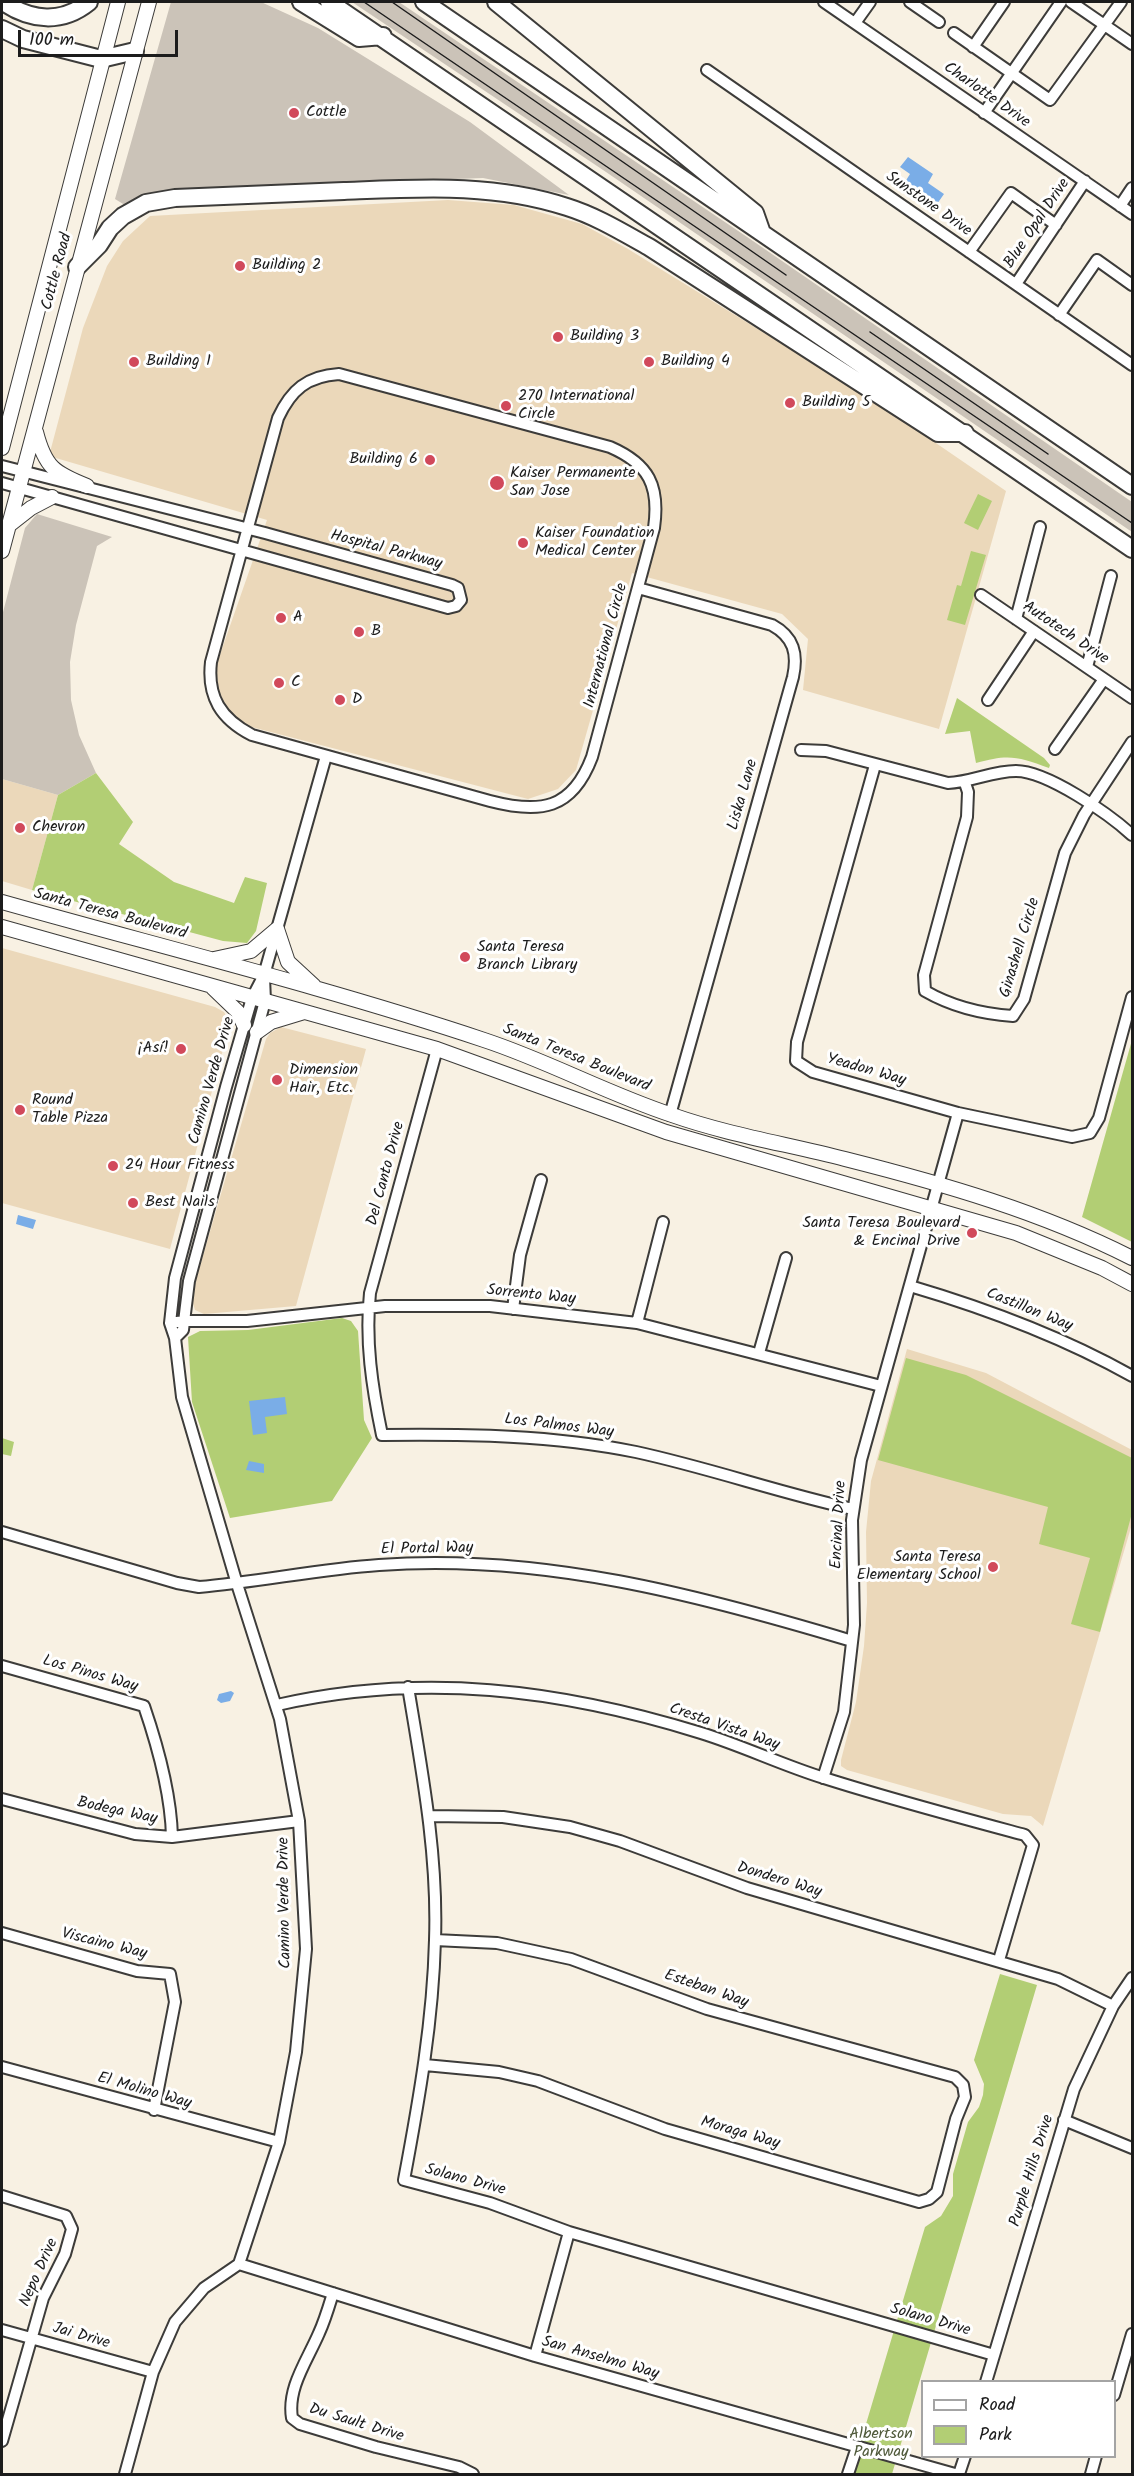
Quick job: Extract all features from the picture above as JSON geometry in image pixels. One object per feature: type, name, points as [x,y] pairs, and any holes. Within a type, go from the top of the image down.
[{"type":"highway","points":[[3,2],[25,14],[48,18],[72,13],[89,2]]},
{"type":"highway","points":[[301,2],[359,38],[382,36]]},
{"type":"highway","points":[[329,2],[965,433],[1132,549]]},
{"type":"highway","points":[[424,2],[1132,486]]},
{"type":"highway","points":[[496,2],[755,213],[762,233]]},
{"type":"highway","points":[[2,29],[23,39],[101,59],[135,51]]},
{"type":"highway","points":[[76,267],[99,245],[123,216],[146,203],[175,198],[403,188],[475,188],[511,193],[567,207],[602,220],[649,247],[938,433],[965,433]]},
{"type":"main road","name":"Cottle Road","points":[[2,448],[4,432],[39,311],[101,59],[118,2]]},
{"type":"main road","name":"Cottle Road","points":[[2,551],[76,267],[149,2]]},
{"type":"main road","points":[[35,430],[44,458],[50,466],[65,478],[87,486]]},
{"type":"main road","points":[[8,526],[31,508],[52,497]]},
{"type":"main road","name":"Santa Teresa Boulevard","points":[[2,902],[318,990],[484,1040],[670,1115],[740,1136],[842,1158],[938,1184],[1022,1210],[1077,1231],[1132,1258]]},
{"type":"main road","points":[[2,927],[437,1049],[666,1132],[931,1207],[1042,1243],[1132,1284]]},
{"type":"main road","points":[[210,960],[251,951],[277,929],[288,962],[318,990]]},
{"type":"main road","points":[[212,986],[238,1012],[244,1025]]},
{"type":"main road","points":[[257,1032],[272,1022],[306,1011]]},
{"type":"street","name":"Charlotte Drive","points":[[824,2],[1132,214]]},
{"type":"street","points":[[855,23],[870,2]]},
{"type":"street","points":[[910,2],[923,5],[939,22]]},
{"type":"street","points":[[984,113],[1061,2]]},
{"type":"street","points":[[1071,2],[1132,45]]},
{"type":"street","points":[[954,33],[1050,100],[1121,2]]},
{"type":"street","points":[[973,47],[999,3]]},
{"type":"street","name":"Sunstone Drive","points":[[707,70],[1132,365]]},
{"type":"street","name":"Blue Opal Drive","points":[[1016,284],[1085,181]]},
{"type":"street","points":[[1120,206],[1132,188]]},
{"type":"street","points":[[969,252],[1011,193],[1056,225]]},
{"type":"street","points":[[1059,315],[1097,260],[1132,285]]},
{"type":"street","name":"International Circle","points":[[339,374],[593,442],[610,447],[635,461],[652,483],[657,500],[654,528],[592,757],[577,786],[562,800],[536,808],[510,806],[269,741],[235,727],[220,711],[211,693],[211,662],[247,529],[278,418],[290,395],[311,380],[339,374]]},
{"type":"street","name":"Hospital Parkway","points":[[2,466],[87,486],[452,585],[458,588],[461,600],[456,606],[448,608],[2,483]]},
{"type":"street","points":[[1016,619],[1040,527]]},
{"type":"street","points":[[1087,668],[1111,576]]},
{"type":"street","name":"Liska Lane","points":[[638,588],[772,625],[786,633],[795,650],[793,677],[670,1115]]},
{"type":"street","name":"Autotech Drive","points":[[981,595],[1132,698]]},
{"type":"street","points":[[988,700],[1034,631]]},
{"type":"street","points":[[1055,749],[1104,679]]},
{"type":"street","points":[[1090,804],[1132,742]]},
{"type":"street","points":[[801,750],[826,751],[925,779],[965,783],[987,773],[1018,771],[1044,780],[1090,804],[1114,819],[1132,835]]},
{"type":"street","name":"Camino Verde Drive","points":[[175,1338],[183,1330],[189,1281],[257,1032],[259,1000],[264,975],[326,756]]},
{"type":"street","name":"Yeadon Way","points":[[875,765],[797,1042],[796,1061],[813,1071],[958,1113],[1072,1137],[1090,1133],[1099,1118],[1132,997]]},
{"type":"street","name":"Ginashell Circle","points":[[965,783],[968,792],[967,818],[924,975],[925,991],[940,1000],[994,1015],[1013,1016],[1024,999],[1065,853],[1090,804]]},
{"type":"street","name":"Camino Verde Drive","points":[[239,2264],[279,2142],[297,2052],[306,1949],[299,1821],[276,1705],[237,1584],[182,1397],[175,1338],[170,1323],[175,1278],[244,1025],[259,1000]]},
{"type":"street","name":"Del Canto Drive","points":[[369,1308],[370,1293],[437,1049]]},
{"type":"street","name":"Encinal Drive","points":[[823,1778],[844,1712],[852,1641],[853,1509],[861,1460],[958,1113]]},
{"type":"street","points":[[513,1309],[520,1255],[541,1180]]},
{"type":"street","points":[[637,1323],[663,1222]]},
{"type":"street","points":[[759,1353],[786,1257]]},
{"type":"street","name":"Castillon Way","points":[[909,1286],[980,1306],[1040,1329],[1132,1377]]},
{"type":"street","name":"Sorrento Way","points":[[170,1323],[247,1321],[369,1308],[490,1306],[637,1323],[881,1386]]},
{"type":"street","name":"Los Palmos Way","points":[[369,1308],[367,1322],[371,1380],[382,1435],[480,1434],[538,1437],[598,1446],[674,1461],[853,1509]]},
{"type":"street","name":"El Portal Way","points":[[2,1532],[177,1583],[199,1587],[379,1565],[528,1566],[606,1577],[852,1641]]},
{"type":"street","name":"Los Pinos Way","points":[[2,1666],[144,1706],[155,1738],[172,1820],[172,1837]]},
{"type":"street","name":"Cresta Vista Way","points":[[276,1705],[351,1692],[408,1687],[470,1687],[520,1692],[608,1708],[703,1733],[823,1778],[1025,1835],[1033,1845],[999,1960]]},
{"type":"street","name":"Solano Drive","points":[[408,1687],[430,1816],[435,1940],[425,2065],[404,2180],[490,2203],[569,2232],[994,2355]]},
{"type":"street","name":"Bodega Way","points":[[2,1799],[135,1834],[172,1837],[299,1821]]},
{"type":"street","name":"Dondero Way","points":[[430,1816],[503,1817],[570,1827],[652,1852],[747,1888],[1058,1979],[1113,2006]]},
{"type":"street","name":"Viscaino Way","points":[[2,1933],[137,1971],[170,1974],[175,2002],[154,2110]]},
{"type":"street","name":"Esteban Way","points":[[435,1940],[497,1943],[571,1959],[707,2009],[955,2077],[963,2085]]},
{"type":"street","name":"Purple Hills Drive","points":[[987,2380],[1064,2120],[1087,2059],[1113,2006],[1132,1978]]},
{"type":"street","name":"Moraga Way","points":[[425,2065],[499,2072],[538,2081],[665,2129],[919,2202],[929,2199],[937,2192],[953,2129],[965,2097],[963,2085]]},
{"type":"street","name":"El Molino Way","points":[[2,2067],[279,2142]]},
{"type":"street","points":[[1064,2120],[1132,2148]]},
{"type":"street","name":"Nepo Drive","points":[[2,2196],[66,2216],[72,2229],[65,2254],[43,2298],[2,2441]]},
{"type":"street","points":[[536,2356],[569,2232]]},
{"type":"street","points":[[124,2475],[153,2372],[175,2322],[204,2288],[239,2264]]},
{"type":"street","name":"San Anselmo Way","points":[[239,2264],[536,2356],[957,2475]]},
{"type":"street","name":"Du Sault Drive","points":[[333,2293],[320,2330],[293,2388],[290,2407],[292,2418],[300,2424],[376,2447],[459,2467],[473,2475]]},
{"type":"street","name":"Jai Drive","points":[[2,2330],[153,2372]]},
{"type":"street","points":[[1116,2388],[1132,2334]]},
{"type":"street","points":[[848,2475],[857,2447]]},
{"type":"street","points":[[957,2475],[965,2458]]},
{"type":"street","points":[[1091,2475],[1096,2458]]},
{"type":"shaded area","name":"Cottle","points":[[171,2],[261,2],[318,28],[470,122],[569,195],[483,178],[166,190],[128,207],[115,199]]},
{"type":"shaded area","points":[[352,2],[399,2],[753,241],[1132,502],[1132,532],[606,172]]},
{"type":"shaded area","name":"Kaiser Permanente San Jose","points":[[448,200],[514,205],[582,224],[628,249],[873,400],[1006,491],[939,729],[803,690],[808,639],[782,614],[632,573],[576,770],[558,789],[528,799],[240,724],[220,702],[216,666],[267,520],[49,456],[83,328],[107,266],[123,241],[150,216]]},
{"type":"shaded area","points":[[37,514],[112,537],[97,546],[76,625],[70,662],[71,700],[79,735],[96,773],[58,795],[2,779],[2,616],[25,528]]},
{"type":"shaded area","points":[[2,779],[58,795],[32,890],[2,881]]},
{"type":"shaded area","points":[[2,948],[215,1007],[224,1012],[228,1019],[228,1031],[170,1249],[2,1203]]},
{"type":"shaded area","points":[[281,1027],[366,1049],[296,1306],[204,1314],[195,1310],[191,1297],[266,1039],[270,1033]]},
{"type":"shaded area","name":"Santa Teresa Elementary School","points":[[907,1349],[986,1373],[1132,1450],[1132,1524],[1043,1826],[1031,1816],[1003,1814],[847,1770],[841,1766],[856,1702],[864,1646],[867,1603],[866,1532],[871,1481]]},
{"type":"green space","points":[[978,494],[992,501],[978,530],[964,523]]},
{"type":"green space","points":[[971,551],[986,555],[965,625],[947,620],[957,585],[961,586]]},
{"type":"green space","points":[[957,698],[1044,758],[1050,765],[1049,768],[1029,761],[1005,757],[976,763],[970,731],[945,734]]},
{"type":"green space","points":[[96,773],[133,822],[119,844],[174,882],[234,903],[245,877],[267,883],[256,931],[247,943],[223,941],[32,890],[58,795]]},
{"type":"green space","points":[[1132,1040],[1132,1242],[1082,1217]]},
{"type":"green space","points":[[342,1318],[351,1321],[358,1331],[364,1420],[372,1438],[332,1501],[230,1518],[192,1402],[188,1337],[200,1331],[248,1330]]},
{"type":"green space","points":[[906,1358],[966,1375],[1132,1458],[1132,1513],[1100,1632],[1071,1624],[1090,1558],[1039,1544],[1048,1507],[878,1460]]},
{"type":"green space","points":[[2,1438],[14,1442],[11,1456],[2,1454]]},
{"type":"green space","name":"Albertson Parkway","points":[[1000,1974],[1037,1985],[892,2474],[851,2474],[925,2227],[941,2216],[953,2196],[953,2174],[968,2122],[979,2107],[983,2095],[984,2084],[974,2060]]},
{"type":"water","points":[[908,157],[933,174],[928,183],[944,194],[937,204],[905,182],[910,174],[900,167]]},
{"type":"water","points":[[18,1215],[36,1220],[33,1229],[16,1224]]},
{"type":"water","points":[[285,1397],[287,1414],[265,1417],[267,1433],[253,1435],[249,1401]]},
{"type":"water","points":[[249,1461],[264,1464],[264,1473],[246,1470]]},
{"type":"water","points":[[231,1691],[234,1693],[230,1701],[221,1703],[217,1700],[219,1694]]},
{"type":"tram line","points":[[364,2],[1132,523]]},
{"type":"tram line","points":[[392,2],[786,275]]},
{"type":"tram line","points":[[870,332],[1048,454]]},
{"type":"place","name":"Cottle","points":[[294,113]]},
{"type":"place","name":"Building 2","points":[[240,266]]},
{"type":"place","name":"Building 3","points":[[558,337]]},
{"type":"place","name":"Building 1","points":[[134,362]]},
{"type":"place","name":"Building 4","points":[[649,362]]},
{"type":"place","name":"Building 5","points":[[790,403]]},
{"type":"place","name":"270 International Circle","points":[[506,406]]},
{"type":"place","name":"Building 6","points":[[430,460]]},
{"type":"place","name":"Kaiser Permanente San Jose","points":[[497,483]]},
{"type":"place","name":"Kaiser Foundation Medical Center","points":[[523,543]]},
{"type":"place","name":"A","points":[[281,618]]},
{"type":"place","name":"B","points":[[359,632]]},
{"type":"place","name":"C","points":[[279,683]]},
{"type":"place","name":"D","points":[[340,700]]},
{"type":"place","name":"Chevron","points":[[20,828]]},
{"type":"place","name":"Santa Teresa Branch Library","points":[[465,957]]},
{"type":"place","name":"¡Así!","points":[[181,1049]]},
{"type":"place","name":"Dimension Hair, Etc.","points":[[277,1080]]},
{"type":"place","name":"Round Table Pizza","points":[[20,1110]]},
{"type":"place","name":"24 Hour Fitness","points":[[113,1166]]},
{"type":"place","name":"Best Nails","points":[[133,1203]]},
{"type":"place","name":"Santa Teresa Boulevard & Encinal Drive","points":[[972,1233]]},
{"type":"place","name":"Santa Teresa Elementary School","points":[[993,1567]]}]
